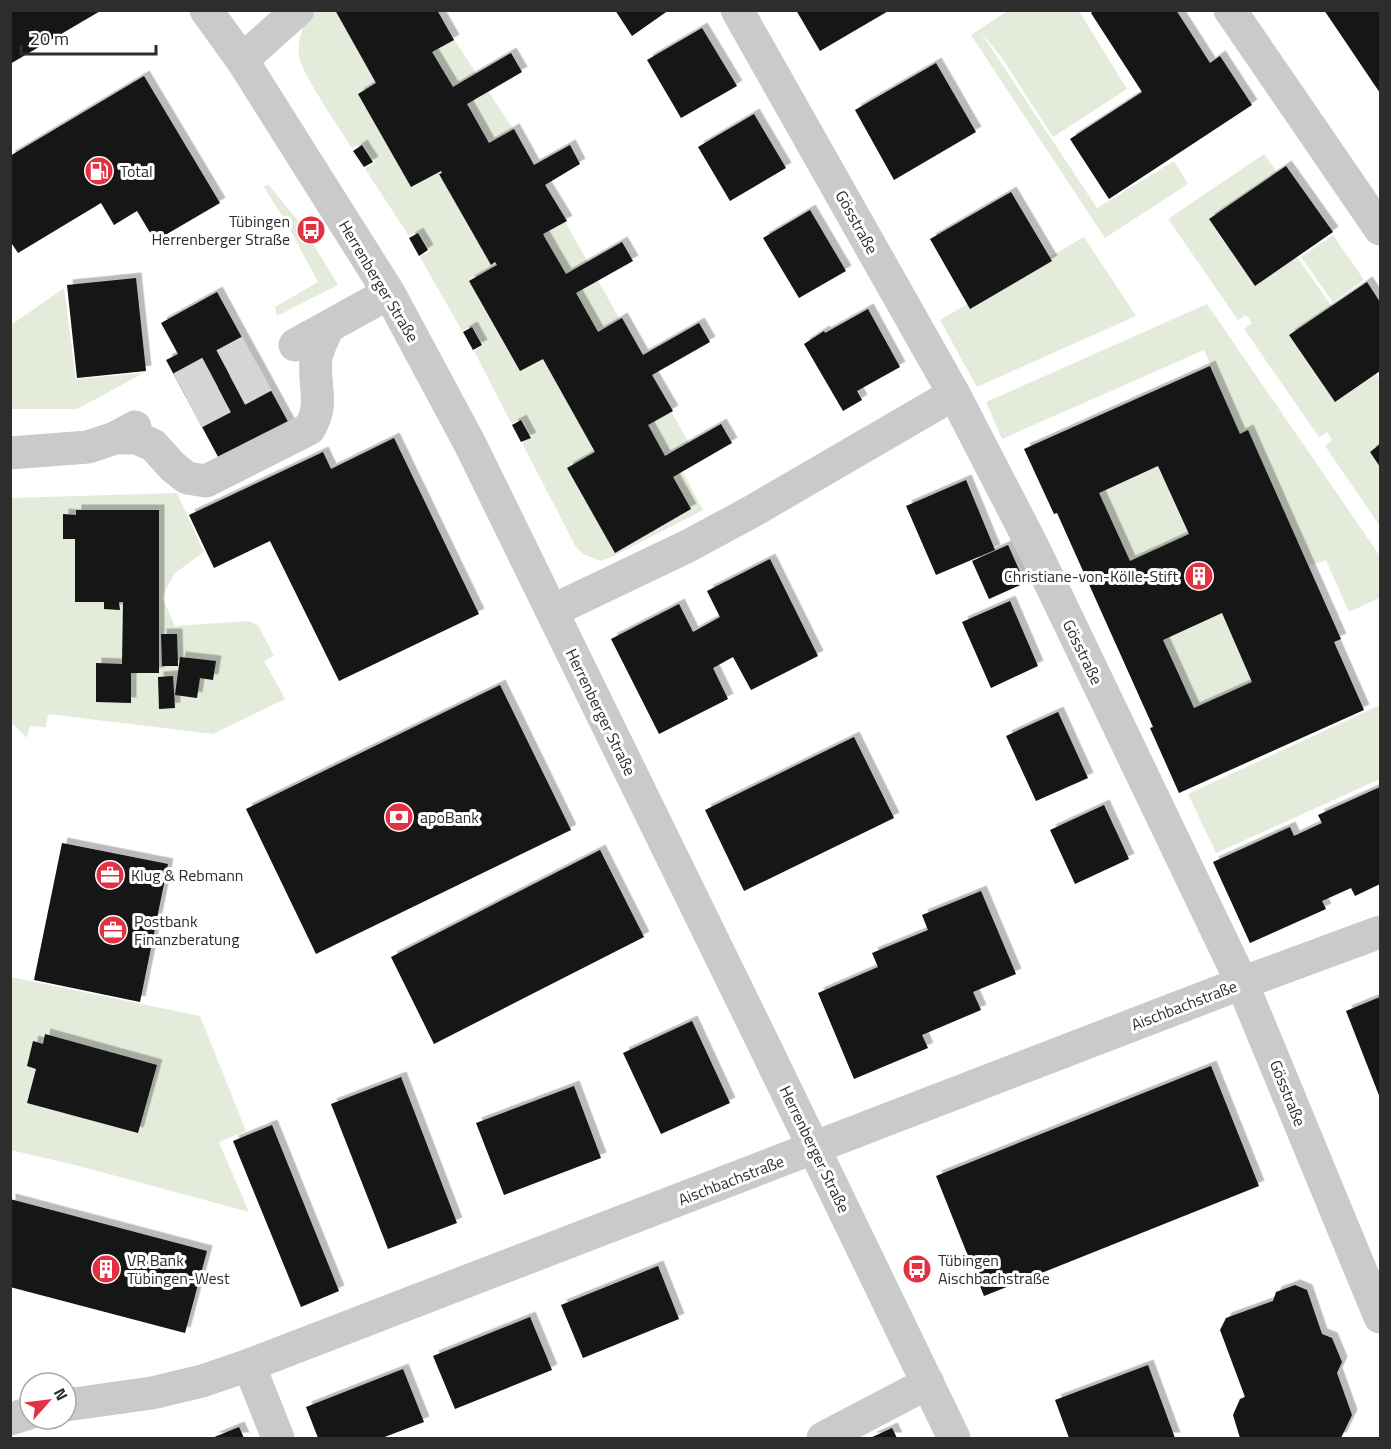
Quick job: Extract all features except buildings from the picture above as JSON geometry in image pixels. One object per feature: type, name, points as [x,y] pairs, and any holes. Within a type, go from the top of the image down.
[{"type":"street","points":[[242,60],[298,10]]},
{"type":"street","name":"Gösstraße","points":[[737,10],[954,394],[1032,545],[1242,983],[1380,1317]]},
{"type":"street","points":[[1230,10],[1380,229]]},
{"type":"street","name":"Herrenberger Straße","points":[[215,14],[389,293],[470,444],[954,1438]]},
{"type":"street","points":[[295,345],[389,293]]},
{"type":"street","points":[[115,438],[136,438],[153,445],[173,467],[187,478],[206,481],[309,429],[316,418],[319,405],[315,381],[316,357],[328,327]]},
{"type":"street","points":[[552,611],[688,546],[751,512],[954,394]]},
{"type":"street","points":[[10,453],[88,447],[115,438],[145,422]]},
{"type":"street","name":"Aischbachstraße","points":[[78,1403],[152,1393],[202,1381],[249,1365],[1380,932]]},
{"type":"street","points":[[249,1365],[279,1438]]},
{"type":"street","points":[[823,1438],[928,1383]]},
{"type":"green space","points":[[1009,10],[1079,11],[1127,89],[1053,137],[1002,58],[980,31],[1097,208],[1174,161],[1188,184],[1105,238],[971,35]]},
{"type":"green space","points":[[316,11],[435,11],[514,130],[690,445],[673,454],[703,510],[601,561],[583,554],[576,547],[522,443],[532,437],[522,419],[511,423],[474,351],[483,344],[472,326],[462,331],[420,257],[430,251],[418,231],[409,236],[365,169],[375,162],[362,143],[352,148],[301,64],[299,43],[302,31],[311,15]]},
{"type":"green space","points":[[1264,154],[1277,172],[1209,220],[1255,286],[1297,257],[1332,307],[1289,335],[1335,402],[1376,374],[1380,380],[1380,444],[1370,452],[1380,467],[1380,526],[1325,446],[1332,440],[1327,432],[1319,437],[1244,329],[1252,323],[1246,315],[1238,320],[1168,219]]},
{"type":"green space","points":[[269,185],[303,227],[338,285],[277,316],[275,307],[318,282],[285,220],[263,186]]},
{"type":"green space","points":[[1333,235],[1364,280],[1333,302],[1301,257]]},
{"type":"green space","points":[[1084,237],[1136,316],[977,387],[940,320]]},
{"type":"green space","points":[[64,288],[76,379],[144,373],[77,409],[11,409],[11,325]]},
{"type":"green space","points":[[1207,304],[1380,556],[1380,598],[1349,612],[1326,560],[1309,566],[1248,431],[1240,434],[1204,350],[1002,439],[986,402]]},
{"type":"green space","points":[[1158,466],[1189,534],[1130,561],[1099,493]]},
{"type":"green space","points":[[177,493],[204,552],[175,573],[162,597],[175,626],[248,621],[258,625],[274,656],[264,661],[285,699],[213,734],[48,714],[46,727],[30,726],[27,738],[11,724],[11,498]]},
{"type":"green space","points":[[1222,613],[1252,682],[1194,708],[1163,640]]},
{"type":"green space","points":[[1380,705],[1380,779],[1216,853],[1188,794]]},
{"type":"green space","points":[[11,977],[200,1016],[246,1131],[219,1142],[249,1212],[11,1150]]},
{"type":"tunnel","points":[[181,388],[250,351]]},
{"type":"tunnel","points":[[194,413],[264,376]]},
{"type":"place","name":"Total","points":[[99,171]]},
{"type":"place","name":"Tübingen Herrenberger Straße","points":[[311,230]]},
{"type":"place","name":"Christiane-von-Kölle-Stift","points":[[1199,576]]},
{"type":"place","name":"apoBank","points":[[399,817]]},
{"type":"place","name":"Klug & Rebmann","points":[[110,875]]},
{"type":"place","name":"Postbank Finanzberatung","points":[[113,930]]},
{"type":"place","name":"VR Bank Tübingen-West","points":[[106,1269]]},
{"type":"place","name":"Tübingen Aischbachstraße","points":[[917,1269]]}]
